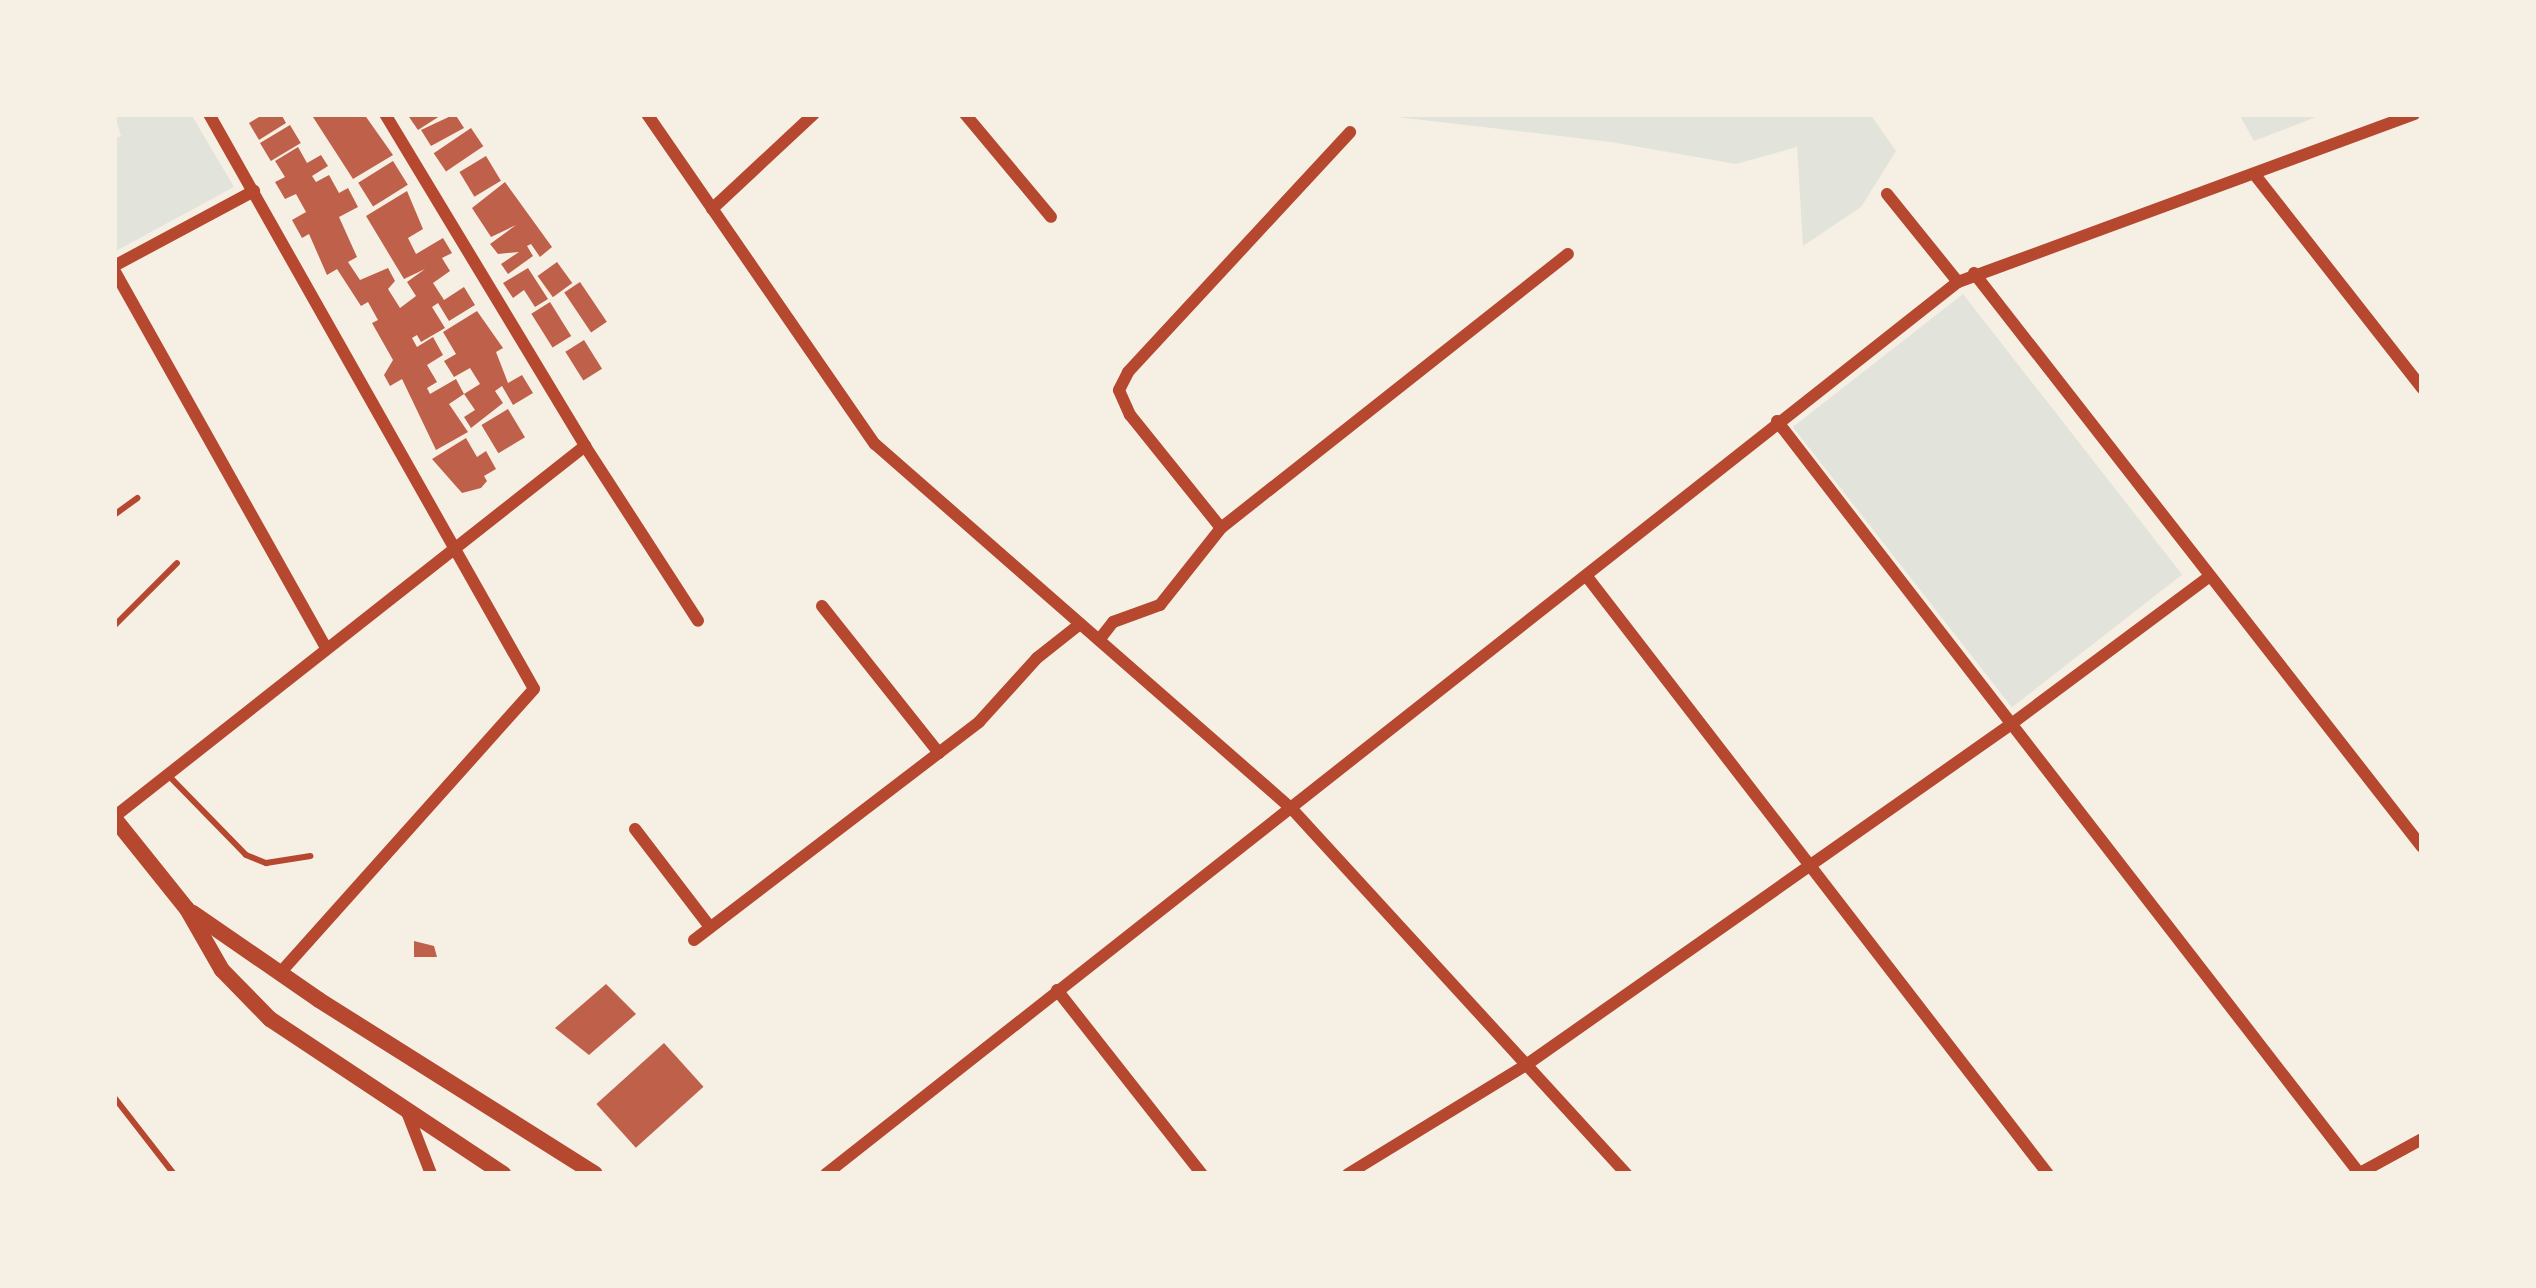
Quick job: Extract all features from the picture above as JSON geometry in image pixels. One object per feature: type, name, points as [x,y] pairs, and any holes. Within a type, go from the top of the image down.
[{"type":"main road","points":[[114,817],[187,909],[222,970],[270,1018],[503,1174]]},
{"type":"main road","points":[[187,909],[595,1174]]},
{"type":"street","points":[[209,114],[534,689],[280,973]]},
{"type":"street","points":[[385,114],[585,446],[698,621]]},
{"type":"street","points":[[647,114],[875,444],[1292,809],[1626,1174]]},
{"type":"street","points":[[712,209],[814,114]]},
{"type":"street","points":[[965,114],[1051,217]]},
{"type":"street","points":[[826,1174],[1958,282],[2414,114]]},
{"type":"street","points":[[1221,528],[1130,415],[1118,390],[1128,372],[1350,132]]},
{"type":"street","points":[[2255,175],[2422,388]]},
{"type":"street","points":[[254,191],[114,268],[326,649]]},
{"type":"street","points":[[1887,194],[1958,282]]},
{"type":"street","points":[[1099,640],[1113,622],[1160,605],[1221,528],[1568,254]]},
{"type":"street","points":[[1974,273],[2422,847]]},
{"type":"street","points":[[1777,421],[2359,1174],[2422,1139]]},
{"type":"street","points":[[114,817],[585,446]]},
{"type":"street","points":[[1348,1174],[1526,1065],[2010,725],[2210,575]]},
{"type":"street","points":[[1588,578],[2048,1174]]},
{"type":"street","points":[[822,606],[939,753]]},
{"type":"street","points":[[694,940],[989,714],[1037,658],[1080,624]]},
{"type":"street","points":[[635,829],[710,927]]},
{"type":"street","points":[[1057,991],[1202,1174]]},
{"type":"street","points":[[407,1112],[431,1174]]},
{"type":"lane","points":[[114,515],[137,498]]},
{"type":"lane","points":[[114,626],[177,563]]},
{"type":"lane","points":[[166,774],[246,855],[266,863],[310,856]]},
{"type":"lane","points":[[114,1097],[174,1174]]},
{"type":"shaded area","points":[[114,114],[191,114],[234,187],[114,252],[114,139],[121,136]]},
{"type":"shaded area","points":[[1371,114],[1870,114],[1896,151],[1861,207],[1803,246],[1797,147],[1736,164],[1611,142]]},
{"type":"shaded area","points":[[2239,114],[2324,114],[2254,141]]},
{"type":"shaded area","points":[[1963,294],[2182,575],[2012,708],[1793,427]]},
{"type":"building","points":[[264,114],[281,114],[286,123],[259,140],[249,123]]},
{"type":"building","points":[[311,114],[364,114],[393,155],[353,179]]},
{"type":"building","points":[[407,114],[443,114],[418,130]]},
{"type":"building","points":[[455,114],[464,128],[431,146],[421,130]]},
{"type":"building","points":[[290,125],[301,143],[271,161],[260,143]]},
{"type":"building","points":[[471,128],[483,146],[446,171],[434,153]]},
{"type":"building","points":[[298,147],[307,163],[321,155],[328,166],[312,176],[316,182],[329,175],[339,193],[348,188],[358,207],[339,217],[357,257],[348,262],[360,280],[388,268],[395,281],[388,289],[400,308],[416,296],[407,282],[425,269],[404,279],[366,216],[407,191],[423,229],[408,238],[416,254],[443,238],[452,253],[442,258],[450,271],[433,283],[444,300],[464,287],[475,305],[449,321],[438,303],[432,307],[445,328],[421,342],[417,335],[412,338],[417,347],[433,337],[443,355],[427,365],[437,382],[427,388],[430,394],[456,379],[464,394],[449,404],[468,432],[436,450],[402,379],[390,386],[384,375],[393,360],[372,323],[378,320],[368,302],[361,306],[337,269],[327,275],[309,234],[302,238],[292,220],[306,212],[296,194],[285,199],[275,182],[285,177],[275,161]]},
{"type":"building","points":[[486,156],[501,181],[474,197],[459,172]]},
{"type":"building","points":[[393,161],[408,185],[373,206],[358,183]]},
{"type":"building","points":[[505,182],[552,247],[540,257],[531,244],[527,246],[533,256],[508,274],[501,264],[519,252],[498,254],[490,244],[516,225],[491,237],[472,208]]},
{"type":"building","points":[[557,262],[572,283],[553,297],[538,276]]},
{"type":"building","points":[[528,268],[548,299],[535,307],[524,290],[513,298],[503,283]]},
{"type":"building","points":[[580,282],[607,322],[591,332],[564,293]]},
{"type":"building","points":[[550,302],[571,336],[553,348],[531,314]]},
{"type":"building","points":[[477,311],[503,348],[496,352],[508,383],[522,375],[533,393],[513,405],[502,386],[495,391],[503,403],[471,428],[464,417],[475,410],[464,394],[480,384],[470,368],[454,377],[444,361],[456,354],[443,332]]},
{"type":"building","points":[[584,340],[602,369],[583,380],[565,352]]},
{"type":"building","points":[[508,409],[525,437],[498,453],[481,425]]},
{"type":"building","points":[[466,438],[477,457],[486,451],[496,469],[484,476],[487,481],[481,488],[462,493],[432,459]]},
{"type":"building","points":[[414,941],[434,946],[437,957],[414,957]]},
{"type":"building","points":[[606,984],[636,1014],[589,1055],[555,1028]]},
{"type":"building","points":[[664,1043],[703,1087],[636,1148],[596,1104]]}]
